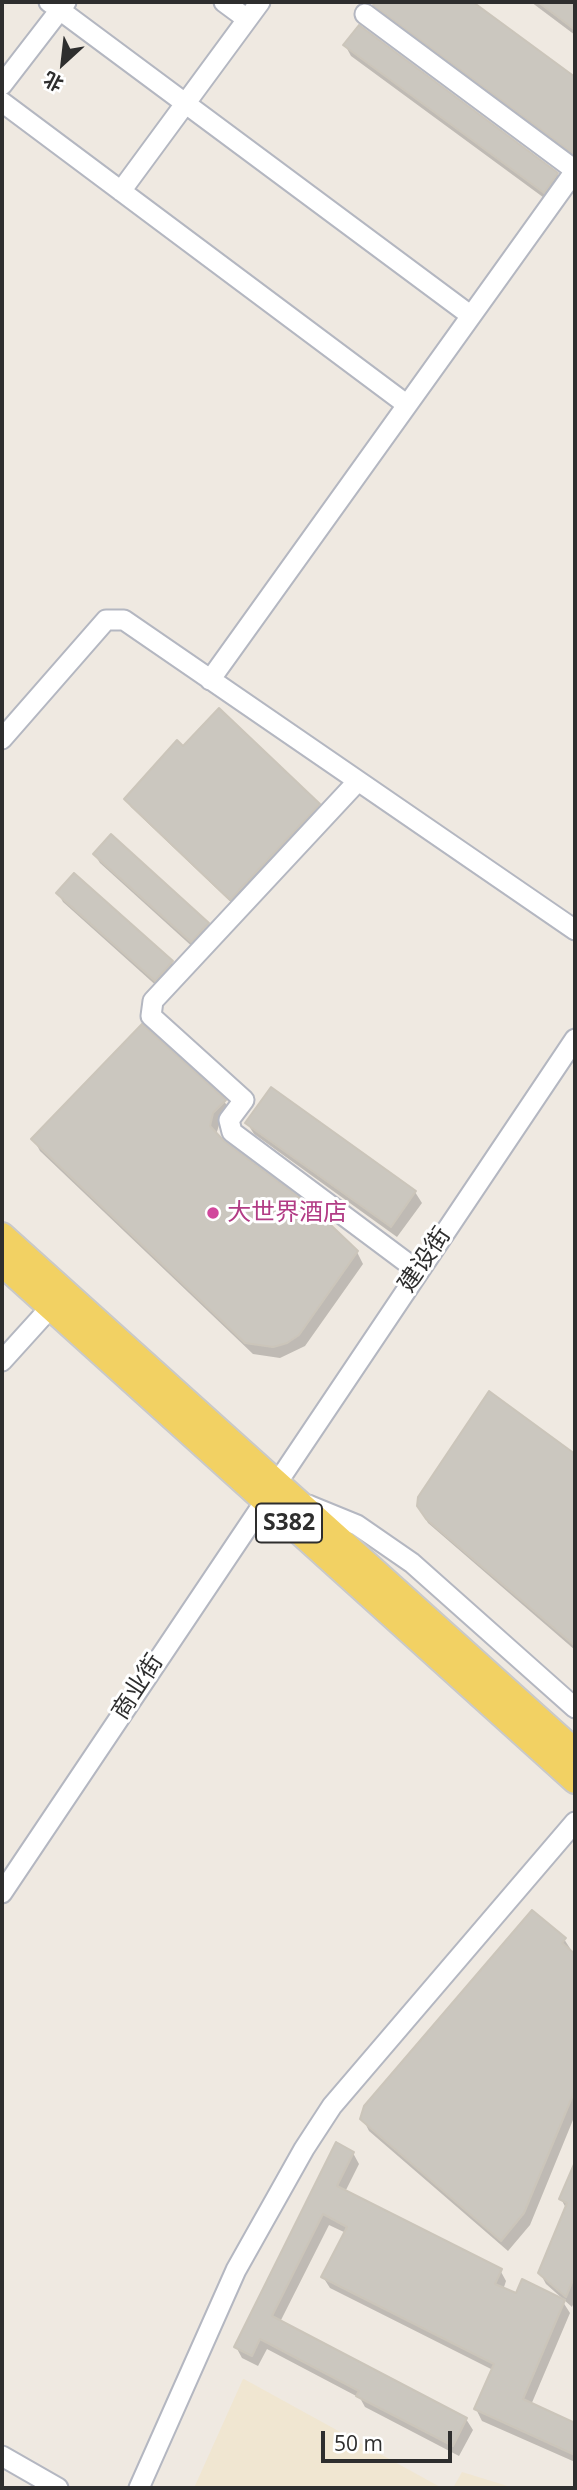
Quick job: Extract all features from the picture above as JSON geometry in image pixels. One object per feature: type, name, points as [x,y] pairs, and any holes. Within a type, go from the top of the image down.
[{"type":"main road","name":"S382","points":[[2,1235],[575,1781]]},
{"type":"main road","name":"S382","points":[[2,1264],[50,1308],[270,1491],[296,1500],[575,1751]]},
{"type":"street","points":[[224,2],[247,19]]},
{"type":"street","points":[[121,191],[260,2]]},
{"type":"street","points":[[2,85],[58,4],[184,105],[470,315]]},
{"type":"street","points":[[210,680],[575,170],[365,15]]},
{"type":"street","points":[[2,102],[406,404]]},
{"type":"street","points":[[2,739],[106,620],[124,620],[575,930]]},
{"type":"street","points":[[358,781],[153,1001],[151,1016],[244,1100],[229,1120],[232,1132],[418,1271]]},
{"type":"street","name":"建设街","points":[[270,1491],[575,1039]]},
{"type":"street","points":[[2,1361],[50,1308]]},
{"type":"street","name":"商业街","points":[[2,1893],[270,1491]]},
{"type":"street","points":[[296,1500],[357,1525],[383,1541],[412,1563],[575,1708]]},
{"type":"street","points":[[139,2488],[236,2270],[304,2149],[332,2106],[575,1822]]},
{"type":"street","points":[[2,2456],[58,2488]]},
{"type":"shaded area","points":[[244,2379],[442,2488],[194,2488]]},
{"type":"shaded area","points":[[462,2472],[514,2488],[453,2488]]},
{"type":"building","points":[[376,2],[473,2],[575,77],[575,155],[373,5]]},
{"type":"building","points":[[538,2],[575,2],[575,30]]},
{"type":"building","points":[[359,25],[558,173],[544,193],[343,45]]},
{"type":"building","points":[[219,708],[320,804],[230,900],[124,799],[177,740],[183,746]]},
{"type":"building","points":[[111,834],[209,923],[191,942],[93,854]]},
{"type":"building","points":[[74,873],[173,961],[155,981],[56,893]]},
{"type":"building","name":"大世界酒店","points":[[142,1024],[226,1100],[213,1113],[210,1126],[225,1142],[312,1207],[358,1251],[299,1335],[287,1343],[273,1347],[245,1343],[31,1139]]},
{"type":"building","points":[[271,1087],[416,1191],[391,1227],[245,1123]]},
{"type":"building","points":[[489,1391],[575,1454],[575,1646],[426,1519],[417,1506],[418,1497]]},
{"type":"building","points":[[532,1910],[566,1938],[562,1943],[575,1954],[575,2090],[524,2213],[501,2241],[360,2119],[364,2106]]},
{"type":"building","points":[[336,2142],[354,2152],[337,2186],[502,2269],[495,2284],[516,2293],[522,2279],[565,2300],[523,2399],[575,2423],[575,2455],[474,2409],[494,2364],[321,2277],[347,2227],[323,2214],[272,2316],[467,2418],[453,2446],[356,2396],[359,2391],[260,2339],[252,2356],[234,2347]]},
{"type":"building","points":[[575,2162],[575,2275],[566,2297],[538,2273],[567,2203],[559,2199]]},
{"type":"place","name":"大世界酒店","points":[[213,1213]]}]
